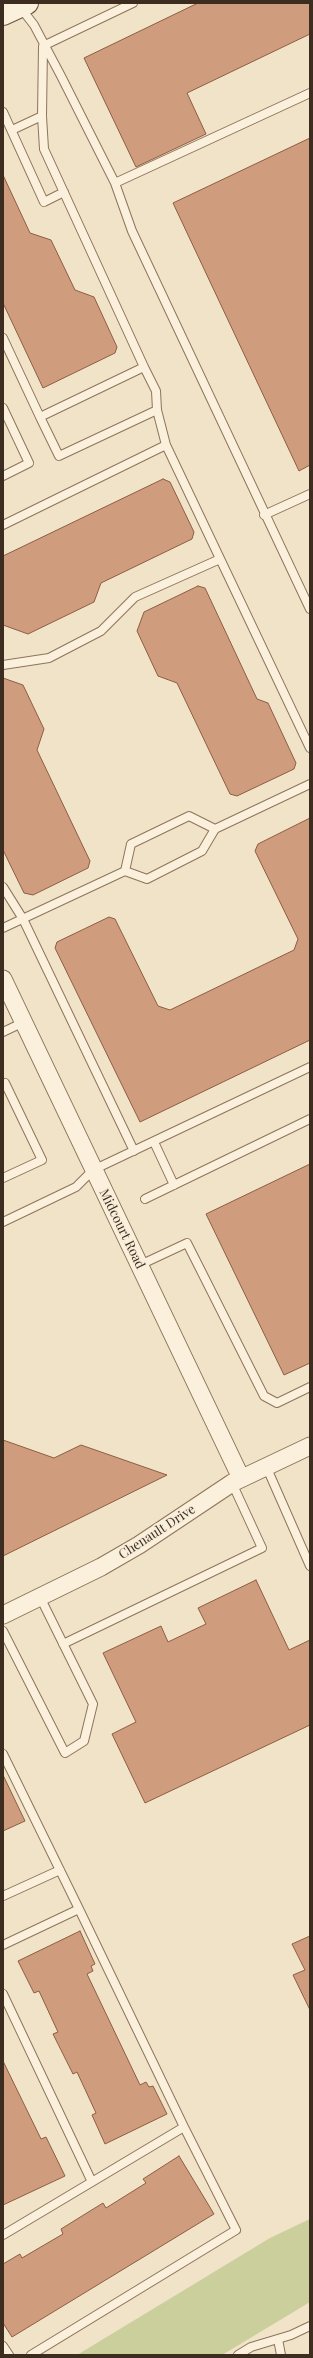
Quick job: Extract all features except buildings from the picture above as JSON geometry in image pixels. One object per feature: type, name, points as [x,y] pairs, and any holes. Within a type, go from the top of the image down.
[{"type":"street","name":"Midcourt Road","points":[[3,979],[140,1266],[236,1481]]},
{"type":"street","name":"Chenault Drive","points":[[3,1615],[101,1567],[139,1545],[236,1481],[310,1446]]},
{"type":"lane","points":[[43,46],[133,3]]},
{"type":"lane","points":[[17,7],[34,25],[43,46],[61,76],[115,183],[132,231],[264,515],[310,609]]},
{"type":"lane","points":[[43,46],[42,116],[44,149],[156,391],[157,410],[166,446],[310,748]]},
{"type":"lane","points":[[115,183],[310,93]]},
{"type":"lane","points":[[3,112],[44,202],[64,192]]},
{"type":"lane","points":[[12,130],[42,116]]},
{"type":"lane","points":[[3,338],[59,456],[157,410]]},
{"type":"lane","points":[[40,417],[144,367]]},
{"type":"lane","points":[[3,408],[29,463],[3,476]]},
{"type":"lane","points":[[3,525],[166,446]]},
{"type":"lane","points":[[264,515],[310,494]]},
{"type":"lane","points":[[3,665],[49,658],[102,631],[135,597],[220,559]]},
{"type":"lane","points":[[3,928],[125,871],[147,879],[202,851],[215,829],[310,784]]},
{"type":"lane","points":[[125,871],[131,844],[189,816],[215,829]]},
{"type":"lane","points":[[3,887],[22,919],[134,1151]]},
{"type":"lane","points":[[3,1032],[24,1022]]},
{"type":"lane","points":[[3,1222],[76,1187],[94,1170],[310,1067]]},
{"type":"lane","points":[[3,1084],[5,1083],[42,1160],[3,1178]]},
{"type":"lane","points":[[145,1199],[310,1119]]},
{"type":"lane","points":[[154,1142],[174,1185]]},
{"type":"lane","points":[[140,1266],[187,1243],[264,1396],[277,1403],[310,1387]]},
{"type":"lane","points":[[266,1466],[310,1566]]},
{"type":"lane","points":[[63,1644],[262,1548],[236,1481]]},
{"type":"lane","points":[[3,1632],[65,1753],[84,1742],[93,1704],[40,1597]]},
{"type":"lane","points":[[3,1754],[184,2127],[236,2230],[31,2355]]},
{"type":"lane","points":[[3,1896],[60,1870]]},
{"type":"lane","points":[[3,1945],[79,1909]]},
{"type":"lane","points":[[3,1994],[92,2182]]},
{"type":"lane","points":[[3,2235],[184,2127]]},
{"type":"lane","points":[[238,2355],[251,2347],[278,2339],[310,2326]]},
{"type":"lane","points":[[278,2339],[280,2355]]},
{"type":"lane","points":[[3,2346],[9,2355]]},
{"type":"green space","points":[[310,2219],[310,2302],[222,2355],[77,2355],[270,2238]]}]
